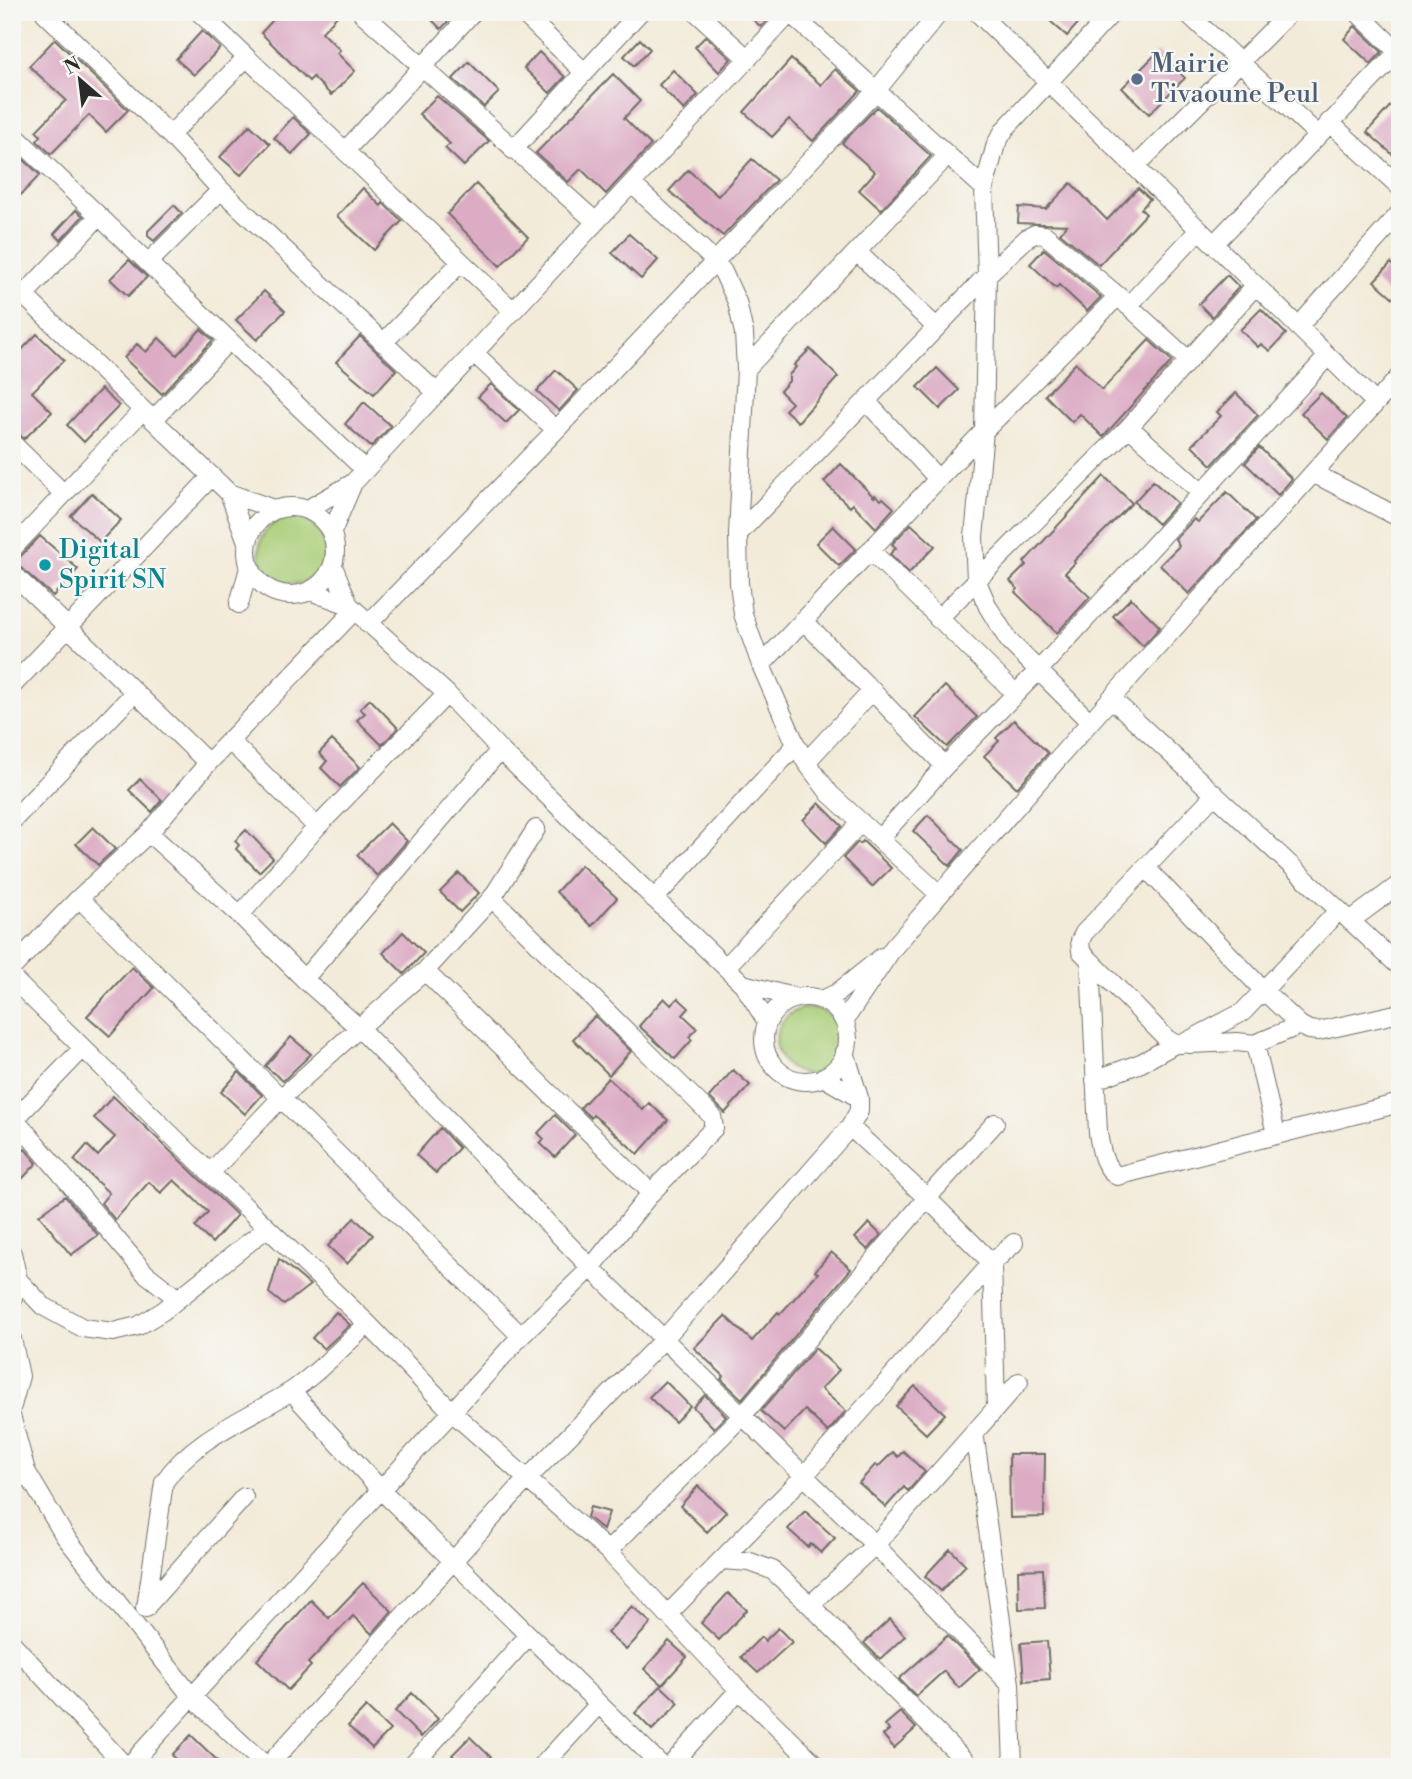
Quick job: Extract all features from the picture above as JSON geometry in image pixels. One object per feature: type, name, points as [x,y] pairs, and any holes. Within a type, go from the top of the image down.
[{"type":"street","points":[[44,12],[170,135],[221,190],[437,393]]},
{"type":"street","points":[[199,12],[513,311]]},
{"type":"street","points":[[361,12],[596,222]]},
{"type":"street","points":[[345,151],[473,12]]},
{"type":"street","points":[[522,12],[585,73]]},
{"type":"street","points":[[513,150],[640,12]]},
{"type":"street","points":[[696,12],[747,58]]},
{"type":"street","points":[[368,624],[556,430],[875,92],[940,12]]},
{"type":"street","points":[[976,12],[1376,403]]},
{"type":"street","points":[[1090,722],[1009,640],[976,579],[974,537],[984,431],[987,275],[984,188],[996,144],[1005,129],[1113,12]]},
{"type":"street","points":[[1186,12],[1238,61],[1400,187]]},
{"type":"street","points":[[1135,167],[1238,61],[1290,12]]},
{"type":"street","points":[[1214,244],[1399,51],[1357,12]]},
{"type":"street","points":[[308,509],[359,477],[791,13],[984,188]]},
{"type":"street","points":[[170,135],[246,58]]},
{"type":"street","points":[[12,133],[229,340],[359,477]]},
{"type":"street","points":[[746,369],[947,156]]},
{"type":"street","points":[[632,184],[714,260],[723,272],[737,302],[744,333],[746,369],[738,534],[743,614],[761,665],[796,746],[830,794],[939,894]]},
{"type":"street","points":[[148,263],[221,190]]},
{"type":"street","points":[[1298,327],[1400,213]]},
{"type":"street","points":[[99,216],[18,290],[229,493],[247,542]]},
{"type":"street","points":[[761,665],[984,431],[1199,230]]},
{"type":"street","points":[[738,534],[987,275],[1027,238],[1035,234],[1045,235],[1188,359]]},
{"type":"street","points":[[857,252],[936,327]]},
{"type":"street","points":[[383,343],[461,262]]},
{"type":"street","points":[[938,619],[1129,428],[1255,286]]},
{"type":"street","points":[[12,549],[64,494],[229,340]]},
{"type":"street","points":[[474,353],[556,430]]},
{"type":"street","points":[[879,839],[1328,356]]},
{"type":"street","points":[[844,1021],[893,948],[939,894],[1400,376]]},
{"type":"street","points":[[866,401],[938,479]]},
{"type":"street","points":[[1129,428],[1202,493]]},
{"type":"street","points":[[12,443],[64,494]]},
{"type":"street","points":[[1313,473],[1400,518]]},
{"type":"street","points":[[12,686],[212,476]]},
{"type":"street","points":[[332,532],[359,477]]},
{"type":"street","points":[[229,493],[273,509]]},
{"type":"street","points":[[290,506],[308,509],[322,518],[332,532],[336,549],[333,566],[324,580],[310,591],[296,595],[281,594],[257,580],[249,568],[247,542],[252,528],[261,517],[273,509],[290,506]]},
{"type":"street","points":[[870,550],[1015,693]]},
{"type":"street","points":[[333,566],[352,608],[447,694],[500,750],[743,984],[767,1022]]},
{"type":"street","points":[[249,568],[239,604],[267,588]]},
{"type":"street","points":[[12,573],[208,763]]},
{"type":"street","points":[[310,591],[352,608]]},
{"type":"street","points":[[12,968],[79,898],[149,834],[208,763],[352,608]]},
{"type":"street","points":[[803,620],[945,766]]},
{"type":"street","points":[[806,762],[873,691]]},
{"type":"street","points":[[12,821],[135,692]]},
{"type":"street","points":[[240,915],[317,827],[447,694]]},
{"type":"street","points":[[1111,698],[1400,967]]},
{"type":"street","points":[[230,741],[317,827]]},
{"type":"street","points":[[654,899],[796,746]]},
{"type":"street","points":[[304,979],[500,750]]},
{"type":"street","points":[[1215,794],[1084,933],[1080,941],[1081,951],[1167,1039],[1178,1044],[1255,1044],[1300,1025]]},
{"type":"street","points":[[726,968],[861,822]]},
{"type":"street","points":[[210,1173],[281,1098],[425,971],[492,898],[536,828]]},
{"type":"street","points":[[149,834],[240,915],[304,979],[359,1028],[591,1268],[875,1545],[1010,1684]]},
{"type":"street","points":[[1147,869],[1300,1025],[1319,1031],[1400,1013]]},
{"type":"street","points":[[1094,1080],[1141,1063],[1243,1012],[1344,916],[1400,884]]},
{"type":"street","points":[[79,898],[521,1336]]},
{"type":"street","points":[[12,1643],[127,1767],[521,1336],[591,1268],[651,1193],[714,1128],[712,1116],[492,898]]},
{"type":"street","points":[[822,1000],[837,993],[893,948]]},
{"type":"street","points":[[1090,961],[1098,1133],[1103,1159],[1110,1171],[1117,1176],[1400,1103]]},
{"type":"street","points":[[425,971],[651,1193]]},
{"type":"street","points":[[12,978],[368,1324],[452,1412],[608,1551],[809,1764]]},
{"type":"street","points":[[743,984],[797,998]]},
{"type":"street","points":[[797,998],[822,1000],[835,1009],[844,1021],[848,1036],[840,1062],[823,1077],[800,1080],[777,1070],[767,1055],[764,1044],[767,1022],[774,1011],[797,998]]},
{"type":"street","points":[[1255,1044],[1276,1135]]},
{"type":"street","points":[[83,1048],[13,1121],[145,1273],[178,1299]]},
{"type":"street","points":[[12,1419],[26,1471],[64,1535],[192,1698],[267,1767],[527,1479],[663,1340],[850,1127],[859,1111],[859,1098],[845,1052]]},
{"type":"street","points":[[823,1077],[859,1098]]},
{"type":"street","points":[[608,1551],[742,1416],[927,1198],[995,1123]]},
{"type":"street","points":[[850,1127],[992,1263],[996,1408]]},
{"type":"street","points":[[18,1280],[43,1306],[83,1328],[113,1332],[138,1326],[178,1299],[267,1228]]},
{"type":"street","points":[[667,1615],[803,1477],[992,1263],[1014,1243]]},
{"type":"street","points":[[12,1253],[18,1280],[12,1301]]},
{"type":"street","points":[[146,1608],[164,1482],[173,1468],[205,1442],[293,1390],[368,1324]]},
{"type":"street","points":[[12,1339],[20,1376],[12,1406]]},
{"type":"street","points":[[810,1605],[875,1545],[1019,1382]]},
{"type":"street","points":[[293,1390],[381,1490],[663,1767]]},
{"type":"street","points":[[974,1432],[1010,1684],[1013,1767]]},
{"type":"street","points":[[12,1487],[26,1471]]},
{"type":"street","points":[[132,1624],[244,1497]]},
{"type":"street","points":[[722,1560],[750,1563],[772,1570],[971,1767]]},
{"type":"street","points":[[411,1767],[529,1635]]},
{"type":"street","points":[[669,1767],[739,1690]]},
{"type":"street","points":[[541,1767],[599,1704]]},
{"type":"green space","points":[[292,518],[315,528],[325,551],[315,574],[292,584],[269,574],[259,551],[269,528]]},
{"type":"green space","points":[[809,1008],[832,1018],[842,1041],[832,1064],[809,1074],[786,1064],[776,1041],[786,1018]]},
{"type":"building","points":[[265,12],[341,12],[322,32],[340,50],[337,53],[355,71],[331,95],[313,77],[309,81],[261,33],[273,20]]},
{"type":"building","points":[[424,12],[457,12],[441,29]]},
{"type":"building","points":[[745,12],[775,12],[761,27]]},
{"type":"building","points":[[1040,12],[1088,12],[1067,36]]},
{"type":"building","points":[[1355,26],[1382,52],[1371,64],[1344,39]]},
{"type":"building","points":[[202,31],[220,48],[194,75],[176,59]]},
{"type":"building","points":[[706,36],[731,59],[719,72],[695,47]]},
{"type":"building","points":[[55,39],[128,110],[106,132],[89,115],[51,154],[37,141],[41,136],[36,131],[66,100],[29,66]]},
{"type":"building","points":[[640,39],[650,49],[634,66],[624,56]]},
{"type":"building","points":[[539,52],[565,77],[550,93],[524,68]]},
{"type":"building","points":[[1158,52],[1185,78],[1149,114],[1122,88]]},
{"type":"building","points":[[791,59],[821,85],[835,69],[860,91],[813,141],[789,119],[772,137],[744,112]]},
{"type":"building","points":[[469,62],[499,92],[484,107],[453,79]]},
{"type":"building","points":[[673,70],[698,95],[684,110],[659,85]]},
{"type":"building","points":[[613,74],[640,101],[624,118],[651,145],[606,194],[581,169],[568,182],[536,153]]},
{"type":"building","points":[[1400,95],[1400,161],[1367,132]]},
{"type":"building","points":[[437,96],[489,141],[464,166],[445,148],[450,144],[419,114]]},
{"type":"building","points":[[877,107],[931,156],[881,210],[859,190],[875,172],[842,143]]},
{"type":"building","points":[[293,117],[311,134],[292,154],[274,138]]},
{"type":"building","points":[[250,125],[270,144],[241,175],[220,157]]},
{"type":"building","points":[[21,157],[40,175],[12,204],[12,167]]},
{"type":"building","points":[[752,159],[776,180],[723,236],[669,191],[688,170],[718,196]]},
{"type":"building","points":[[1071,183],[1107,220],[1138,188],[1150,199],[1141,209],[1146,214],[1099,265],[1060,233],[1067,225],[1018,223],[1019,207],[1046,209]]},
{"type":"building","points":[[476,184],[528,237],[500,266],[447,214]]},
{"type":"building","points":[[363,188],[381,206],[383,203],[402,221],[374,250],[337,216]]},
{"type":"building","points":[[174,205],[182,213],[154,241],[148,236],[148,231]]},
{"type":"building","points":[[76,210],[83,216],[61,240],[54,234]]},
{"type":"building","points":[[629,234],[658,260],[641,279],[612,253]]},
{"type":"building","points":[[1044,249],[1101,297],[1087,311],[1059,285],[1056,288],[1030,264]]},
{"type":"building","points":[[129,260],[147,277],[128,296],[110,279]]},
{"type":"building","points":[[1391,263],[1400,271],[1400,304],[1374,281]]},
{"type":"building","points":[[1227,275],[1239,287],[1212,317],[1199,304]]},
{"type":"building","points":[[264,291],[285,311],[257,340],[236,320]]},
{"type":"building","points":[[1261,309],[1286,334],[1270,351],[1261,344],[1258,347],[1240,330]]},
{"type":"building","points":[[201,329],[213,340],[162,394],[124,358],[137,344],[146,352],[159,338],[177,355]]},
{"type":"building","points":[[37,334],[64,360],[32,392],[52,412],[24,439],[12,427],[12,360]]},
{"type":"building","points":[[360,336],[396,370],[374,394],[336,362]]},
{"type":"building","points":[[1149,340],[1172,361],[1103,437],[1080,414],[1072,422],[1045,395],[1076,363],[1102,390]]},
{"type":"building","points":[[810,349],[838,377],[798,422],[785,410],[792,403],[780,391],[789,381],[789,375],[796,367],[794,365]]},
{"type":"building","points":[[937,368],[959,390],[940,409],[918,387]]},
{"type":"building","points":[[556,370],[578,390],[559,411],[537,391]]},
{"type":"building","points":[[491,384],[519,410],[506,423],[478,397]]},
{"type":"building","points":[[101,389],[119,406],[84,442],[67,425]]},
{"type":"building","points":[[1236,393],[1258,415],[1212,465],[1192,445],[1221,416],[1217,412]]},
{"type":"building","points":[[1321,393],[1347,418],[1328,439],[1301,413]]},
{"type":"building","points":[[364,402],[391,426],[371,447],[345,424]]},
{"type":"building","points":[[1259,447],[1292,479],[1278,495],[1245,463]]},
{"type":"building","points":[[841,464],[874,497],[875,495],[881,500],[883,498],[894,508],[876,528],[853,504],[850,507],[824,482]]},
{"type":"building","points":[[1104,476],[1132,503],[1065,573],[1090,597],[1057,633],[1015,592],[1018,589],[1010,581],[1026,565],[1024,562]]},
{"type":"building","points":[[1153,481],[1177,503],[1158,524],[1134,502]]},
{"type":"building","points":[[1227,492],[1256,520],[1189,594],[1160,565],[1179,546],[1175,539],[1194,519],[1198,522]]},
{"type":"building","points":[[92,493],[121,520],[100,542],[71,516]]},
{"type":"building","points":[[911,524],[935,546],[909,573],[890,554],[896,548],[892,544]]},
{"type":"building","points":[[833,526],[856,549],[839,566],[816,543]]},
{"type":"building","name":"Digital Spirit SN","points":[[40,536],[78,569],[53,596],[13,561]]},
{"type":"building","points":[[1131,598],[1160,627],[1143,646],[1113,616]]},
{"type":"building","points":[[945,686],[977,717],[947,747],[915,717]]},
{"type":"building","points":[[370,699],[398,728],[382,745],[357,720],[365,713],[360,709]]},
{"type":"building","points":[[1014,720],[1048,753],[1017,788],[984,756],[999,741],[996,738]]},
{"type":"building","points":[[332,740],[360,767],[340,787],[321,768],[327,761],[319,753]]},
{"type":"building","points":[[140,779],[162,800],[152,812],[129,790]]},
{"type":"building","points":[[819,803],[842,826],[826,843],[803,820]]},
{"type":"building","points":[[928,815],[963,850],[950,866],[913,831]]},
{"type":"building","points":[[389,823],[407,841],[377,876],[357,855]]},
{"type":"building","points":[[93,827],[115,849],[98,865],[76,844]]},
{"type":"building","points":[[246,830],[273,858],[259,872],[236,849],[239,845],[235,841]]},
{"type":"building","points":[[863,841],[891,868],[872,887],[843,858],[858,842],[860,844]]},
{"type":"building","points":[[581,865],[617,898],[592,926],[556,892]]},
{"type":"building","points":[[459,873],[479,893],[460,912],[440,892]]},
{"type":"building","points":[[403,932],[424,953],[404,974],[383,953]]},
{"type":"building","points":[[132,967],[154,988],[110,1036],[87,1016]]},
{"type":"building","points":[[664,998],[671,1005],[678,998],[689,1008],[683,1015],[697,1028],[689,1037],[692,1040],[675,1059],[639,1026]]},
{"type":"building","points":[[595,1016],[631,1051],[609,1075],[573,1039]]},
{"type":"building","points":[[291,1037],[311,1054],[283,1081],[265,1066]]},
{"type":"building","points":[[733,1070],[750,1085],[725,1113],[709,1097]]},
{"type":"building","points":[[239,1072],[262,1095],[245,1114],[221,1092]]},
{"type":"building","points":[[608,1078],[643,1110],[649,1103],[668,1120],[638,1154],[602,1122],[593,1115],[591,1118],[580,1108]]},
{"type":"building","points":[[113,1096],[237,1215],[212,1243],[195,1227],[208,1212],[174,1180],[161,1193],[149,1182],[115,1220],[101,1203],[109,1193],[74,1160],[87,1145],[98,1156],[115,1137],[94,1118]]},
{"type":"building","points":[[555,1115],[575,1135],[555,1157],[540,1143],[544,1139],[538,1133]]},
{"type":"building","points":[[440,1128],[459,1148],[436,1173],[416,1155]]},
{"type":"building","points":[[25,1149],[37,1163],[22,1179],[12,1170],[12,1163]]},
{"type":"building","points":[[65,1196],[98,1235],[71,1255],[39,1215]]},
{"type":"building","points":[[354,1218],[373,1235],[347,1264],[328,1246]]},
{"type":"building","points":[[869,1223],[881,1235],[868,1250],[855,1238]]},
{"type":"building","points":[[831,1252],[851,1269],[742,1399],[721,1379],[724,1376],[694,1348],[725,1316],[752,1341],[818,1273],[815,1271]]},
{"type":"building","points":[[279,1259],[310,1285],[284,1305],[269,1293]]},
{"type":"building","points":[[336,1312],[350,1325],[324,1349],[312,1338]]},
{"type":"building","points":[[815,1348],[839,1370],[821,1389],[846,1411],[828,1432],[805,1410],[784,1432],[761,1411]]},
{"type":"building","points":[[665,1381],[690,1406],[675,1422],[649,1397]]},
{"type":"building","points":[[915,1386],[945,1414],[926,1434],[896,1406]]},
{"type":"building","points":[[705,1395],[726,1416],[714,1428],[693,1407]]},
{"type":"building","points":[[903,1451],[925,1472],[908,1491],[904,1487],[886,1507],[859,1483],[875,1465],[878,1467],[893,1452],[898,1457]]},
{"type":"building","points":[[1009,1454],[1045,1454],[1044,1517],[1010,1518]]},
{"type":"building","points":[[698,1486],[726,1512],[707,1532],[680,1506]]},
{"type":"building","points":[[590,1507],[609,1512],[603,1530],[587,1517]]},
{"type":"building","points":[[805,1511],[835,1538],[821,1553],[811,1544],[808,1547],[788,1529]]},
{"type":"building","points":[[950,1549],[966,1565],[941,1591],[925,1576]]},
{"type":"building","points":[[1043,1569],[1045,1608],[1019,1609],[1018,1570]]},
{"type":"building","points":[[363,1583],[392,1611],[372,1634],[353,1616],[308,1663],[311,1666],[288,1690],[257,1660],[311,1600],[329,1618]]},
{"type":"building","points":[[728,1593],[747,1610],[719,1640],[701,1623]]},
{"type":"building","points":[[632,1606],[651,1623],[626,1650],[607,1633]]},
{"type":"building","points":[[890,1619],[905,1636],[880,1659],[864,1643]]},
{"type":"building","points":[[778,1628],[792,1642],[758,1673],[741,1657],[761,1637],[765,1641]]},
{"type":"building","points":[[947,1636],[980,1669],[959,1688],[944,1671],[916,1696],[899,1679]]},
{"type":"building","points":[[669,1641],[687,1657],[662,1685],[644,1669]]},
{"type":"building","points":[[1047,1641],[1050,1679],[1024,1681],[1021,1643]]},
{"type":"building","points":[[661,1686],[679,1703],[652,1730],[635,1713]]},
{"type":"building","points":[[412,1693],[438,1719],[421,1737],[395,1711]]},
{"type":"building","points":[[366,1707],[390,1730],[372,1748],[348,1726]]},
{"type":"building","points":[[900,1712],[916,1728],[894,1748],[883,1735],[889,1730],[885,1725]]},
{"type":"building","points":[[191,1735],[224,1767],[184,1767],[172,1755]]},
{"type":"building","points":[[470,1737],[501,1767],[464,1767],[452,1755]]},
{"type":"place","name":"Mairie Tivaoune Peul","points":[[1137,79]]},
{"type":"place","name":"Digital Spirit SN","points":[[45,565]]}]
